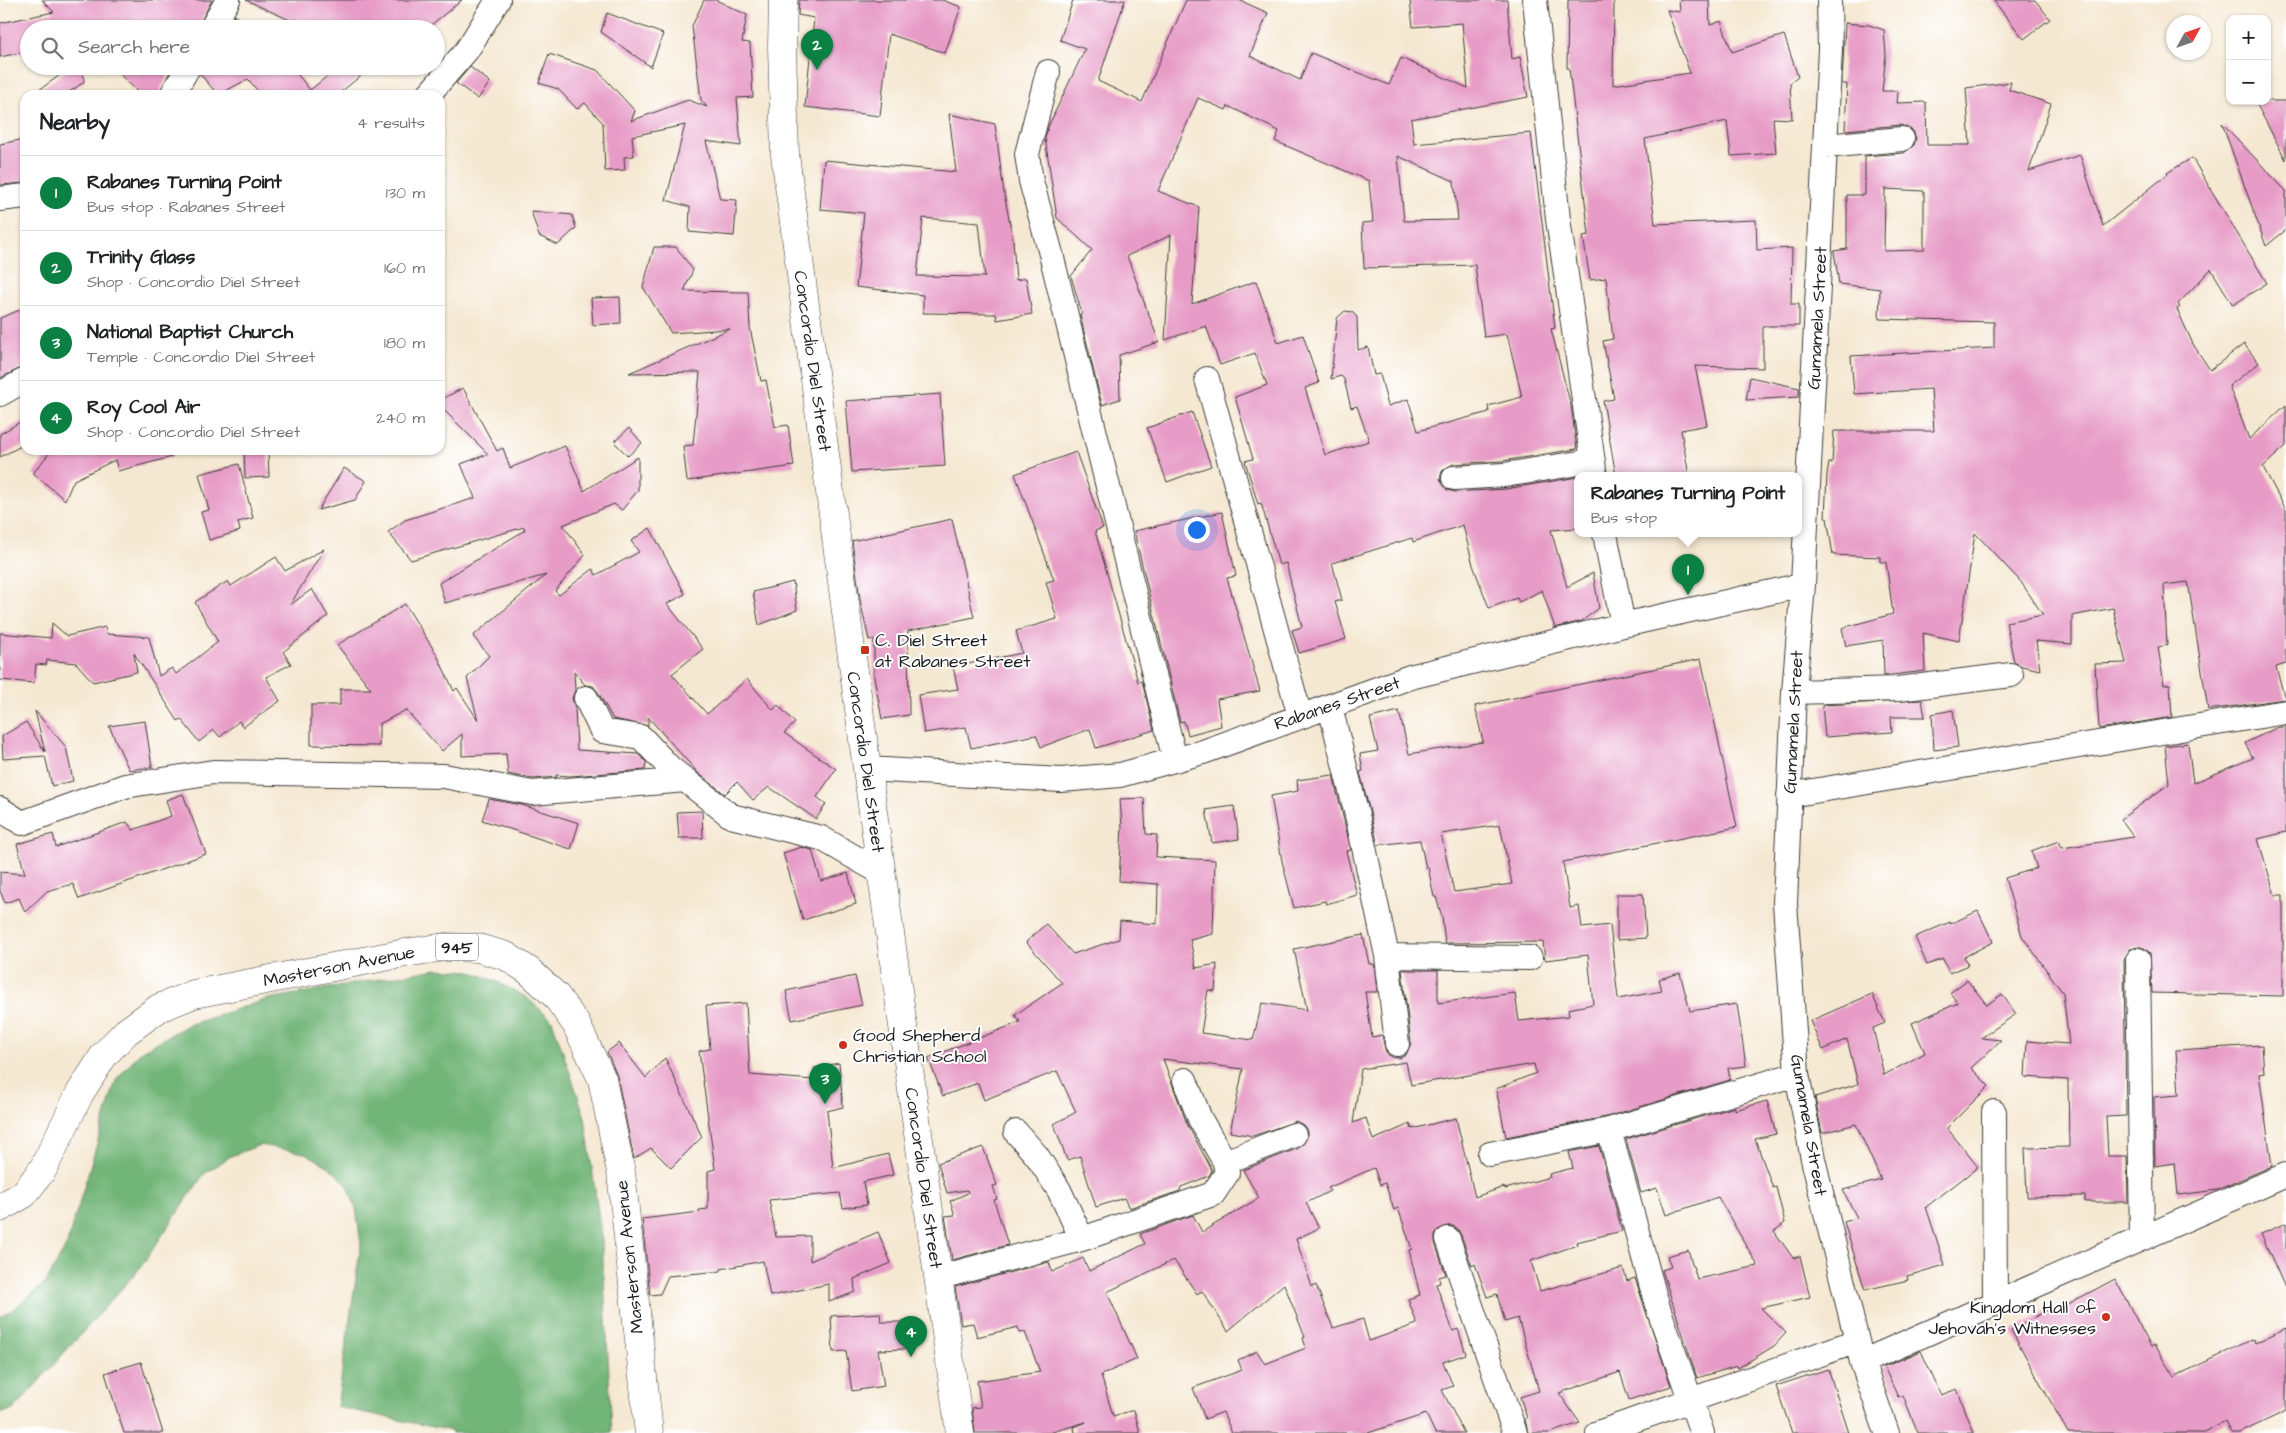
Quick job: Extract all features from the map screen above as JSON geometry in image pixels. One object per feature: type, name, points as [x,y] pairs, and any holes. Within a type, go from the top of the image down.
[{"type":"main road","name":"Concordio Diel Street","points":[[783,0],[782,46],[785,155],[867,769],[960,1433]]},
{"type":"main road","name":"Masterson Avenue","points":[[0,1208],[24,1194],[43,1170],[80,1092],[104,1055],[126,1032],[159,1008],[194,994],[445,947],[478,948],[506,956],[529,971],[556,996],[576,1024],[602,1079],[621,1172],[649,1433]]},
{"type":"street","points":[[216,20],[228,0]]},
{"type":"street","points":[[432,90],[468,50],[498,0]]},
{"type":"street","points":[[1454,478],[1593,469],[1558,219],[1535,0]]},
{"type":"street","name":"Gumamela Street","points":[[1829,0],[1830,49],[1803,585],[1794,692],[1784,903],[1797,1074],[1813,1159],[1859,1351],[1887,1433]]},
{"type":"street","points":[[1048,72],[1027,154],[1031,181],[1051,254],[1175,760]]},
{"type":"street","points":[[175,90],[184,75]]},
{"type":"street","points":[[1825,146],[1902,139]]},
{"type":"street","points":[[0,199],[20,197]]},
{"type":"street","points":[[1207,379],[1300,716]]},
{"type":"street","points":[[0,394],[20,383]]},
{"type":"street","points":[[1606,537],[1623,625]]},
{"type":"street","name":"Rabanes Street","points":[[867,769],[1061,780],[1120,774],[1202,752],[1410,677],[1623,625],[1803,585]]},
{"type":"street","points":[[1794,692],[1898,688],[2011,675]]},
{"type":"street","points":[[586,698],[602,731],[641,737],[670,768],[731,816],[821,838],[882,874]]},
{"type":"street","points":[[1330,707],[1358,819],[1386,956],[1397,1044]]},
{"type":"street","points":[[1789,795],[1939,771],[2092,742],[2286,712]]},
{"type":"street","points":[[0,809],[22,822],[125,786],[213,772],[444,776],[532,794],[686,780]]},
{"type":"street","points":[[1386,956],[1530,958]]},
{"type":"street","points":[[2138,960],[2142,1237]]},
{"type":"street","points":[[1490,1154],[1609,1130],[1797,1074]]},
{"type":"street","points":[[937,1278],[1082,1239],[1212,1194],[1228,1173],[1225,1162],[1200,1119],[1185,1080]]},
{"type":"street","points":[[1994,1112],[1995,1304]]},
{"type":"street","points":[[1609,1130],[1657,1305],[1702,1433]]},
{"type":"street","points":[[1016,1132],[1037,1156],[1059,1190],[1082,1239]]},
{"type":"street","points":[[1225,1162],[1294,1135]]},
{"type":"street","points":[[1598,1433],[1690,1400],[1859,1351],[1995,1304],[2142,1237],[2286,1175]]},
{"type":"street","points":[[1448,1239],[1515,1433]]},
{"type":"green space","points":[[436,969],[470,971],[496,981],[526,997],[552,1020],[585,1117],[602,1241],[612,1433],[452,1433],[452,1431],[337,1407],[361,1244],[356,1209],[347,1184],[328,1166],[305,1153],[260,1145],[231,1156],[204,1174],[140,1268],[14,1409],[0,1414],[0,1317],[12,1310],[46,1283],[67,1244],[116,1080],[140,1052],[188,1025],[268,999]]},
{"type":"building","points":[[42,0],[212,0],[202,20],[20,20],[20,53],[0,57],[0,23],[54,12]]},
{"type":"building","points":[[246,0],[462,0],[437,20],[290,20]]},
{"type":"building","points":[[704,0],[716,0],[747,15],[742,42],[750,43],[753,97],[737,98],[741,146],[706,141],[720,199],[737,200],[734,236],[689,232],[690,207],[666,200],[685,125],[632,136],[634,156],[624,157],[625,170],[605,171],[603,123],[585,103],[577,109],[558,89],[539,83],[549,54],[597,70],[635,111],[631,121],[688,100],[707,107],[701,100],[692,26]]},
{"type":"building","points":[[799,0],[942,0],[961,7],[945,53],[889,34],[880,116],[805,107],[814,18],[798,15]]},
{"type":"building","points":[[1073,0],[1125,0],[1098,81],[1142,102],[1186,0],[1239,0],[1268,13],[1250,56],[1300,80],[1311,53],[1389,85],[1401,58],[1468,88],[1462,23],[1413,27],[1410,0],[1507,0],[1512,59],[1520,57],[1528,97],[1411,119],[1414,144],[1531,133],[1555,328],[1551,329],[1571,406],[1577,449],[1502,461],[1453,464],[1442,471],[1440,479],[1447,490],[1455,492],[1506,489],[1574,478],[1574,528],[1551,530],[1567,587],[1593,573],[1599,608],[1582,621],[1555,628],[1542,590],[1519,602],[1517,598],[1489,608],[1473,565],[1463,525],[1413,542],[1412,538],[1332,563],[1342,600],[1335,602],[1346,639],[1299,653],[1292,630],[1302,627],[1286,563],[1279,565],[1261,503],[1258,504],[1245,461],[1253,459],[1235,397],[1267,385],[1255,353],[1220,365],[1206,326],[1165,340],[1171,235],[1127,256],[1159,342],[1119,355],[1120,399],[1102,405],[1080,315],[1082,314],[1071,276],[1092,250],[1057,218],[1045,138],[1048,127],[1085,49],[1060,40]],"holes":[[[1198,98],[1226,110],[1228,106],[1279,131],[1275,141],[1369,181],[1373,222],[1362,223],[1364,268],[1475,265],[1484,337],[1507,334],[1522,397],[1488,406],[1489,412],[1418,431],[1408,399],[1388,406],[1380,374],[1374,375],[1368,347],[1358,350],[1357,317],[1352,312],[1345,311],[1337,318],[1331,379],[1341,376],[1344,379],[1351,408],[1357,406],[1369,441],[1325,455],[1305,388],[1319,383],[1303,335],[1278,343],[1256,281],[1192,304],[1199,207],[1158,191]],[[1398,156],[1454,181],[1458,220],[1404,221]]]},
{"type":"building","points":[[1568,0],[1614,0],[1613,85],[1690,73],[1667,10],[1680,12],[1679,0],[1709,0],[1710,25],[1721,21],[1732,52],[1784,35],[1798,77],[1790,83],[1792,119],[1773,118],[1776,153],[1731,156],[1727,121],[1645,139],[1655,224],[1756,220],[1757,250],[1792,248],[1791,304],[1799,304],[1799,326],[1763,326],[1763,368],[1695,366],[1707,425],[1681,430],[1688,472],[1615,472],[1603,401],[1614,399],[1603,341],[1613,339],[1606,278],[1590,280],[1583,236],[1589,235],[1569,68],[1567,68]]},
{"type":"building","points":[[1993,0],[2035,0],[2050,19],[2024,39]]},
{"type":"building","points":[[607,13],[663,34],[651,67],[601,32]]},
{"type":"building","points":[[235,15],[239,20],[232,20]]},
{"type":"building","points":[[1845,23],[1869,25],[1884,30],[1886,55],[1882,91],[1898,91],[1897,103],[1926,102],[1927,145],[1970,145],[1966,88],[2011,82],[2009,90],[2051,104],[2029,171],[2080,155],[2103,226],[2167,173],[2192,158],[2267,283],[2233,305],[2211,269],[2178,304],[2180,307],[2177,309],[2193,344],[2210,370],[2244,344],[2259,363],[2229,386],[2249,439],[2286,405],[2286,446],[2263,467],[2286,510],[2286,664],[2276,667],[2285,699],[2208,710],[2188,582],[2164,585],[2167,645],[2158,647],[2164,685],[2170,684],[2172,717],[2099,729],[2095,664],[2126,663],[2113,608],[2072,616],[2072,644],[2036,641],[2040,670],[2014,662],[2006,622],[2043,615],[2021,582],[1975,533],[1959,641],[1923,633],[1925,671],[1884,676],[1883,640],[1846,646],[1842,628],[1893,614],[1886,562],[1880,562],[1880,557],[1833,555],[1827,518],[1825,518],[1827,475],[1829,463],[1832,463],[1834,431],[1934,431],[1931,389],[1854,394],[1851,356],[1994,348],[1994,322],[1879,319],[1880,289],[1839,284],[1834,251],[1847,249],[1847,195],[1865,195],[1865,156],[1904,153],[1914,145],[1916,138],[1913,131],[1901,125],[1845,130],[1847,84],[1842,84]],"holes":[[[1885,189],[1924,191],[1924,250],[1884,251]]]},
{"type":"building","points":[[470,67],[490,82],[478,99],[456,83]]},
{"type":"building","points":[[60,75],[84,75],[84,82],[72,90],[39,90]]},
{"type":"building","points":[[120,75],[168,75],[161,90],[136,90]]},
{"type":"building","points":[[201,75],[298,75],[310,90],[257,90],[248,79],[227,90],[214,90]]},
{"type":"building","points":[[329,75],[362,75],[343,90],[310,90]]},
{"type":"building","points":[[2271,101],[2286,101],[2286,160],[2257,105],[2271,105]]},
{"type":"building","points":[[949,114],[995,124],[1004,193],[1013,240],[1016,280],[1026,278],[1032,314],[997,320],[996,314],[923,313],[923,295],[856,287],[864,213],[820,209],[824,160],[956,172]],"holes":[[[923,218],[979,223],[985,277],[917,276]]]},
{"type":"building","points":[[2222,123],[2286,191],[2286,230],[2266,246]]},
{"type":"building","points":[[20,140],[20,183],[0,185],[0,144]]},
{"type":"building","points":[[531,211],[572,215],[576,228],[558,245],[539,236]]},
{"type":"building","points":[[654,247],[676,247],[693,270],[684,291],[748,292],[750,328],[761,381],[766,380],[775,427],[788,425],[794,466],[687,481],[683,446],[693,445],[700,372],[629,373],[730,329],[671,333],[643,287]]},
{"type":"building","points":[[620,297],[621,323],[593,325],[591,298]]},
{"type":"building","points":[[20,310],[20,368],[0,378],[0,318]]},
{"type":"building","points":[[1750,377],[1799,388],[1799,397],[1746,400]]},
{"type":"building","points":[[463,388],[497,451],[503,448],[510,468],[565,446],[584,491],[638,457],[638,490],[622,510],[614,504],[563,525],[585,555],[555,591],[559,595],[593,569],[596,575],[639,552],[631,541],[650,528],[685,594],[667,604],[703,649],[672,674],[707,714],[747,679],[773,710],[778,705],[795,723],[784,733],[836,769],[817,797],[826,804],[816,819],[769,787],[753,800],[737,782],[725,794],[698,773],[648,717],[648,726],[613,719],[598,692],[593,686],[585,685],[574,671],[575,690],[572,698],[575,708],[577,750],[638,754],[646,762],[645,770],[571,776],[556,775],[557,777],[533,779],[508,774],[506,754],[462,756],[462,734],[442,751],[406,710],[379,724],[379,746],[311,745],[311,705],[340,705],[340,689],[371,689],[337,645],[405,604],[437,655],[454,691],[457,688],[478,720],[467,678],[489,656],[473,636],[546,575],[445,603],[439,583],[525,530],[524,527],[411,560],[388,532],[405,520],[475,498],[461,464],[488,454],[445,411],[445,397]]},
{"type":"building","points":[[940,394],[945,466],[852,472],[846,401]]},
{"type":"building","points":[[1192,412],[1211,466],[1167,482],[1147,428]]},
{"type":"building","points":[[20,422],[20,447],[0,457],[0,434]]},
{"type":"building","points":[[629,428],[642,443],[628,456],[614,442]]},
{"type":"building","points":[[1076,452],[1103,528],[1095,531],[1138,682],[1142,681],[1154,730],[1096,748],[1090,729],[1041,747],[1036,735],[971,748],[966,727],[924,733],[918,695],[958,689],[953,667],[1022,653],[1016,631],[1057,619],[1046,582],[1054,580],[1015,474]]},
{"type":"building","points":[[48,455],[172,455],[172,457],[118,471],[115,460],[74,480],[65,500],[33,473]]},
{"type":"building","points":[[244,455],[268,455],[269,477],[245,478]]},
{"type":"building","points":[[239,464],[253,518],[238,522],[240,531],[209,540],[201,512],[209,510],[199,474]]},
{"type":"building","points":[[344,468],[366,481],[355,500],[318,510]]},
{"type":"building","points":[[1222,512],[1236,576],[1227,578],[1260,691],[1217,699],[1221,726],[1188,735],[1184,721],[1180,722],[1134,531]]},
{"type":"building","points":[[952,519],[974,617],[908,631],[909,715],[882,719],[874,677],[874,639],[869,640],[861,605],[852,541]]},
{"type":"building","points":[[324,549],[290,605],[312,589],[328,616],[283,652],[291,664],[266,677],[280,701],[243,727],[239,721],[220,737],[214,730],[199,742],[181,719],[178,721],[134,653],[137,672],[93,682],[76,663],[47,660],[46,665],[36,664],[34,683],[0,680],[0,633],[51,638],[52,623],[67,636],[105,627],[107,634],[149,637],[159,676],[172,668],[176,674],[218,642],[195,602],[228,581],[231,586],[276,557],[285,571]]},
{"type":"building","points":[[793,582],[797,610],[759,625],[753,592]]},
{"type":"building","points":[[1701,659],[1737,827],[1563,862],[1570,908],[1579,906],[1582,928],[1610,925],[1618,999],[1662,991],[1659,979],[1680,973],[1690,1011],[1737,1004],[1746,1066],[1728,1068],[1730,1080],[1606,1117],[1506,1137],[1496,1089],[1536,1073],[1534,1064],[1411,1085],[1406,1062],[1361,1069],[1353,1123],[1366,1118],[1373,1140],[1410,1124],[1412,1129],[1456,1118],[1475,1197],[1504,1187],[1505,1189],[1550,1177],[1549,1174],[1573,1168],[1569,1152],[1599,1146],[1622,1231],[1576,1242],[1577,1245],[1531,1261],[1540,1291],[1623,1268],[1627,1281],[1635,1278],[1671,1386],[1629,1400],[1620,1372],[1559,1393],[1580,1423],[1549,1433],[1528,1433],[1525,1419],[1527,1418],[1520,1397],[1539,1391],[1518,1318],[1505,1322],[1497,1294],[1487,1297],[1475,1264],[1472,1266],[1461,1235],[1457,1228],[1450,1225],[1438,1230],[1435,1236],[1435,1243],[1446,1275],[1439,1277],[1440,1283],[1436,1284],[1453,1331],[1458,1329],[1466,1354],[1443,1362],[1453,1386],[1442,1390],[1464,1433],[1435,1433],[1426,1414],[1368,1433],[1232,1433],[1223,1412],[1205,1419],[1193,1388],[1242,1370],[1238,1360],[1257,1351],[1265,1364],[1306,1348],[1303,1338],[1305,1337],[1284,1284],[1228,1331],[1202,1291],[1197,1294],[1174,1260],[1107,1292],[1137,1359],[1101,1375],[1113,1416],[1134,1410],[1140,1433],[1075,1433],[1074,1427],[1086,1422],[1049,1433],[975,1433],[972,1408],[981,1407],[977,1381],[1040,1372],[1025,1332],[1019,1333],[1018,1327],[977,1337],[973,1323],[961,1325],[955,1287],[1049,1262],[1052,1272],[1083,1258],[1089,1271],[1145,1244],[1140,1234],[1193,1215],[1202,1232],[1259,1198],[1243,1170],[1299,1148],[1307,1138],[1307,1130],[1296,1121],[1253,1136],[1230,1132],[1243,1069],[1163,1059],[1187,1124],[1212,1170],[1209,1176],[1181,1187],[1180,1191],[1129,1208],[1124,1198],[1096,1207],[1080,1156],[1067,1160],[1054,1124],[1076,1112],[1057,1071],[984,1100],[978,1083],[943,1096],[928,1058],[1020,1022],[1015,1015],[1062,983],[1026,942],[1046,924],[1073,954],[1119,939],[1120,921],[1157,924],[1158,884],[1119,881],[1122,827],[1120,799],[1144,798],[1146,834],[1157,835],[1156,857],[1215,860],[1213,934],[1190,940],[1196,968],[1217,964],[1215,991],[1208,990],[1201,1033],[1253,1040],[1262,1003],[1307,1010],[1294,949],[1363,935],[1369,964],[1374,964],[1377,992],[1365,992],[1372,1037],[1382,1035],[1386,1053],[1392,1057],[1399,1058],[1406,1055],[1411,1043],[1402,970],[1438,970],[1438,1003],[1515,993],[1519,1021],[1569,1016],[1568,1009],[1593,1004],[1588,955],[1545,960],[1543,942],[1445,943],[1442,917],[1436,897],[1434,897],[1420,840],[1378,845],[1360,772],[1363,771],[1360,754],[1378,751],[1370,718],[1399,711],[1409,754],[1483,742],[1475,706]],"holes":[[[1500,825],[1512,884],[1454,892],[1441,834]],[[1374,1168],[1380,1185],[1385,1183],[1394,1210],[1398,1208],[1412,1249],[1409,1250],[1420,1295],[1408,1299],[1417,1324],[1369,1341],[1363,1319],[1333,1328],[1316,1285],[1312,1287],[1296,1239],[1319,1228],[1306,1203],[1330,1191],[1328,1188]]]},
{"type":"building","points":[[1922,700],[1925,717],[1891,717],[1892,732],[1825,737],[1822,705]]},
{"type":"building","points":[[1953,710],[1958,747],[1934,750],[1932,714]]},
{"type":"building","points":[[35,711],[66,747],[73,781],[52,786],[45,756],[3,759],[2,736],[26,722],[45,752]]},
{"type":"building","points":[[145,721],[152,767],[129,770],[109,726]]},
{"type":"building","points":[[2286,726],[2286,832],[2258,839],[2275,895],[2283,895],[2283,996],[2152,993],[2150,953],[2144,948],[2137,946],[2131,948],[2124,960],[2126,1116],[2106,1117],[2108,1156],[2127,1156],[2128,1202],[2085,1202],[2085,1196],[2027,1197],[2025,1148],[2069,1147],[2068,1080],[2025,1077],[2027,1041],[2069,1044],[2063,993],[2022,936],[2005,878],[2037,868],[2031,851],[2059,841],[2062,848],[2134,837],[2121,819],[2169,784],[2165,746],[2188,743],[2193,783],[2253,758],[2245,743],[2276,728]]},
{"type":"building","points":[[1333,775],[1351,850],[1346,851],[1357,895],[1326,904],[1325,901],[1294,908],[1282,861],[1271,796],[1298,791],[1297,780]]},
{"type":"building","points":[[183,794],[206,854],[79,899],[73,884],[47,891],[25,912],[19,898],[5,903],[0,891],[0,872],[25,874],[17,844],[53,834],[56,847],[127,822],[133,830],[171,816],[166,800]]},
{"type":"building","points":[[489,799],[522,805],[579,823],[571,849],[482,820]]},
{"type":"building","points":[[1234,806],[1239,839],[1212,843],[1206,810]]},
{"type":"building","points":[[702,811],[703,838],[679,838],[677,812]]},
{"type":"building","points":[[802,847],[812,850],[821,881],[848,873],[856,904],[803,920],[783,853]]},
{"type":"building","points":[[1617,894],[1643,894],[1646,938],[1617,940]]},
{"type":"building","points":[[1978,911],[1993,942],[1964,957],[1968,965],[1949,973],[1943,959],[1927,965],[1915,937]]},
{"type":"building","points":[[855,976],[862,1005],[792,1020],[786,991]]},
{"type":"building","points":[[1967,980],[1987,1005],[2002,994],[2016,1014],[1981,1038],[2001,1040],[1971,1068],[1989,1086],[1947,1128],[1978,1167],[1926,1207],[1945,1265],[1907,1276],[1908,1280],[1865,1290],[1844,1222],[1857,1218],[1843,1190],[1881,1180],[1856,1124],[1822,1133],[1815,1097],[1858,1084],[1847,1039],[1823,1050],[1810,1021],[1872,994],[1885,1023],[1873,1028],[1884,1075],[1925,1053],[1912,1023],[1958,1003],[1950,993]]},
{"type":"building","points":[[746,1003],[750,1075],[814,1080],[814,1068],[839,1063],[843,1107],[827,1111],[833,1168],[888,1154],[893,1175],[863,1182],[867,1205],[843,1208],[840,1193],[769,1200],[776,1237],[810,1236],[810,1261],[878,1232],[891,1263],[854,1279],[855,1292],[829,1302],[829,1284],[770,1296],[763,1261],[721,1269],[721,1271],[668,1276],[660,1294],[650,1295],[642,1219],[700,1212],[699,1210],[708,1209],[708,1171],[715,1169],[699,1051],[710,1049],[706,1006]]},
{"type":"building","points":[[619,1043],[646,1078],[665,1058],[702,1137],[671,1168],[651,1148],[634,1159],[617,1076],[607,1052]]},
{"type":"building","points":[[2262,1045],[2264,1073],[2259,1074],[2272,1166],[2217,1190],[2178,1195],[2175,1163],[2155,1166],[2154,1097],[2179,1095],[2176,1050]]},
{"type":"building","points":[[1767,1101],[1776,1134],[1755,1139],[1773,1188],[1776,1187],[1785,1223],[1774,1231],[1793,1258],[1800,1256],[1810,1297],[1761,1308],[1786,1333],[1774,1346],[1738,1368],[1737,1366],[1697,1378],[1662,1270],[1671,1267],[1667,1256],[1688,1250],[1697,1279],[1758,1266],[1718,1197],[1666,1215],[1657,1188],[1641,1193],[1626,1139],[1735,1107],[1735,1110]]},
{"type":"building","points":[[983,1147],[997,1185],[993,1186],[997,1199],[994,1200],[1008,1245],[952,1260],[945,1216],[955,1215],[950,1201],[968,1193],[967,1190],[947,1193],[938,1163]]},
{"type":"building","points":[[2286,1223],[2286,1290],[2261,1234]]},
{"type":"building","points":[[2115,1279],[2151,1347],[2154,1345],[2174,1377],[2253,1339],[2255,1343],[2286,1328],[2286,1411],[2240,1433],[2231,1433],[2225,1421],[2205,1433],[2068,1433],[2011,1330],[2051,1308],[2053,1312]]},
{"type":"building","points":[[880,1313],[881,1322],[905,1322],[906,1349],[878,1350],[884,1386],[852,1391],[846,1351],[833,1352],[831,1316]]},
{"type":"building","points":[[1921,1351],[1941,1395],[1957,1389],[1974,1433],[1918,1433],[1903,1395],[1898,1397],[1884,1367]]},
{"type":"building","points":[[141,1362],[163,1433],[124,1433],[105,1373]]},
{"type":"building","points":[[1828,1369],[1849,1433],[1792,1433],[1776,1386]]},
{"type":"place","name":"Trinity Glass","points":[[817,70]]},
{"type":"place","name":"Rabanes Turning Point","points":[[1688,595]]},
{"type":"place","name":"C. Diel Street at Rabanes Street","points":[[865,650]]},
{"type":"place","name":"Good Shepherd Christian School","points":[[843,1045]]},
{"type":"place","name":"National Baptist Church","points":[[825,1104]]},
{"type":"place","name":"Kingdom Hall of Jehovah's Witnesses","points":[[2106,1317]]},
{"type":"place","name":"Roy Cool Air","points":[[911,1357]]}]
